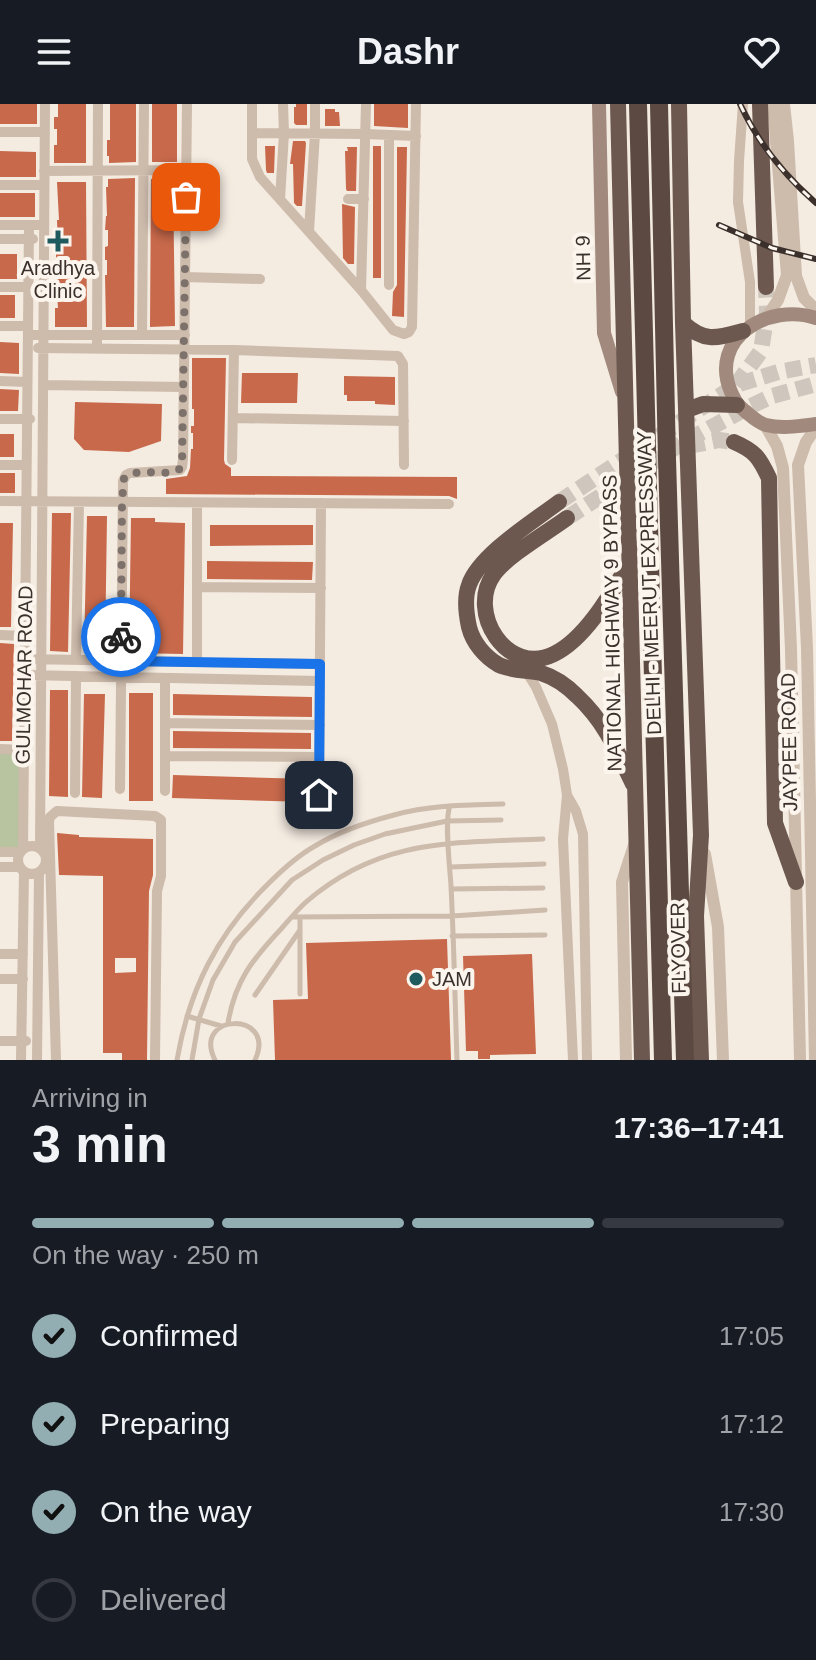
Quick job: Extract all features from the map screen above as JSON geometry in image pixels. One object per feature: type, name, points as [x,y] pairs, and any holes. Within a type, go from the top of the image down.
[{"type":"highway","name":"NATIONAL HIGHWAY 9 BYPASS","points":[[618,104],[642,1060]]},
{"type":"highway","name":"DELHI - MEERUT EXPRESSWAY","points":[[638,104],[663,1060]]},
{"type":"highway","name":"DELHI - MEERUT EXPRESSWAY","points":[[659,104],[685,1060]]},
{"type":"highway","name":"FLYOVER","points":[[679,104],[683,323],[701,835],[696,916],[701,1060]]},
{"type":"highway","points":[[760,104],[766,287]]},
{"type":"highway","points":[[683,323],[695,334],[717,338],[746,329]]},
{"type":"highway","points":[[687,410],[703,404],[737,405]]},
{"type":"highway","points":[[734,442],[760,458],[769,478],[775,823],[796,882]]},
{"type":"highway","points":[[559,502],[483,562],[469,585],[466,617],[477,646],[500,665],[541,673],[577,695],[604,725],[636,789]]},
{"type":"highway","points":[[567,518],[505,563],[494,574],[486,590],[485,613],[489,627],[500,643],[513,653],[537,658],[561,650],[588,625],[631,560]]},
{"type":"main road","name":"NH 9","points":[[599,104],[604,333],[627,408]]},
{"type":"main road","points":[[816,318],[792,313],[766,318],[746,329],[728,352],[725,366],[726,379],[737,405],[765,425],[816,426]]},
{"type":"street","name":"GULMOHAR ROAD","points":[[40,848],[45,104]]},
{"type":"street","points":[[97,348],[98,104]]},
{"type":"street","points":[[142,335],[144,104]]},
{"type":"street","points":[[120,789],[123,481],[130,473],[176,472],[182,467],[187,104]]},
{"type":"street","points":[[252,104],[252,159],[256,169],[393,330],[404,334],[412,327],[416,104]]},
{"type":"street","points":[[280,199],[283,104]]},
{"type":"street","points":[[309,231],[315,104]]},
{"type":"street","points":[[361,290],[366,104]]},
{"type":"street","points":[[743,104],[738,202],[750,282],[746,329]]},
{"type":"street","points":[[766,318],[778,300],[787,275],[773,104]]},
{"type":"street","points":[[784,104],[796,276],[804,298],[816,310]]},
{"type":"street","points":[[0,132],[45,132]]},
{"type":"street","points":[[252,133],[416,136]]},
{"type":"street","points":[[389,135],[389,285]]},
{"type":"street","points":[[44,171],[186,170]]},
{"type":"street","points":[[0,185],[44,185]]},
{"type":"street","points":[[348,199],[364,199]]},
{"type":"street","points":[[0,225],[43,225]]},
{"type":"street","name":"GULMOHAR ROAD","points":[[21,851],[29,225]]},
{"type":"street","points":[[0,239],[43,240]]},
{"type":"street","points":[[185,277],[260,279]]},
{"type":"street","points":[[0,287],[28,287]]},
{"type":"street","points":[[0,326],[43,335],[185,335]]},
{"type":"street","points":[[28,348],[234,350],[398,356],[403,364],[404,465]]},
{"type":"street","points":[[232,460],[234,350]]},
{"type":"street","points":[[0,381],[27,382]]},
{"type":"street","points":[[43,385],[184,387]]},
{"type":"street","points":[[0,419],[43,418]]},
{"type":"street","points":[[233,418],[404,421]]},
{"type":"street","points":[[765,425],[777,446],[783,468],[791,649],[800,1060]]},
{"type":"street","name":"JAYPEE ROAD","points":[[815,1060],[810,656],[798,465],[816,426]]},
{"type":"street","points":[[0,465],[26,465]]},
{"type":"street","points":[[0,501],[449,504]]},
{"type":"street","points":[[76,660],[79,502]]},
{"type":"street","points":[[197,503],[197,662]]},
{"type":"street","points":[[319,795],[321,503]]},
{"type":"street","points":[[197,587],[321,588]]},
{"type":"street","points":[[0,635],[25,636]]},
{"type":"street","points":[[791,649],[810,656]]},
{"type":"street","points":[[25,659],[320,664]]},
{"type":"street","points":[[526,671],[545,706],[558,745],[567,795],[583,834],[587,1060]]},
{"type":"street","points":[[24,675],[320,681]]},
{"type":"street","points":[[75,793],[76,676]]},
{"type":"street","points":[[165,678],[165,791]]},
{"type":"street","points":[[545,706],[549,689],[558,682]]},
{"type":"street","points":[[165,723],[320,725]]},
{"type":"street","points":[[0,749],[24,750]]},
{"type":"street","points":[[165,756],[319,757]]},
{"type":"street","points":[[567,795],[563,839],[573,1060]]},
{"type":"street","points":[[56,1060],[49,822],[52,813],[57,811],[155,816],[161,820],[155,1060]]},
{"type":"street","points":[[701,835],[718,927],[723,1060]]},
{"type":"street","points":[[626,1060],[622,882],[637,837]]},
{"type":"street","points":[[0,852],[21,851],[31,846],[40,848],[46,859],[45,865],[34,874],[22,869],[0,867]]},
{"type":"street","points":[[21,851],[18,859],[22,869],[21,1060]]},
{"type":"street","points":[[37,1060],[39,872]]},
{"type":"street","points":[[797,923],[811,922]]},
{"type":"street","points":[[0,954],[23,954]]},
{"type":"street","points":[[0,979],[23,979]]},
{"type":"street","points":[[0,1041],[38,1041]]},
{"type":"lane","points":[[177,1060],[187,1016],[211,956],[257,895],[286,865],[315,845],[395,814],[451,805],[503,804]]},
{"type":"lane","points":[[451,805],[447,821],[457,1060]]},
{"type":"lane","points":[[192,1060],[199,1019],[213,980],[235,942],[292,880],[354,845],[395,831],[447,821],[501,820]]},
{"type":"lane","points":[[215,1060],[211,1051],[212,1039],[225,1025],[247,968],[303,905],[325,887],[364,864],[410,849],[449,843],[543,839]]},
{"type":"lane","points":[[450,867],[544,864]]},
{"type":"lane","points":[[269,883],[279,894]]},
{"type":"lane","points":[[451,889],[543,888]]},
{"type":"lane","points":[[292,917],[452,916],[545,910]]},
{"type":"lane","points":[[300,917],[300,994]]},
{"type":"lane","points":[[255,995],[300,930]]},
{"type":"lane","points":[[452,936],[545,935]]},
{"type":"lane","points":[[187,1016],[250,1027],[259,1042],[255,1060]]},
{"type":"green space","points":[[0,749],[21,750],[20,852],[0,852]]},
{"type":"building","points":[[0,104],[37,104],[37,124],[0,124]]},
{"type":"building","points":[[58,104],[86,104],[86,163],[54,163],[57,129],[54,129],[54,117],[58,117]]},
{"type":"building","points":[[110,104],[136,104],[136,162],[109,163]]},
{"type":"building","points":[[152,104],[177,104],[177,162],[152,162]]},
{"type":"building","points":[[296,104],[307,104],[307,125],[294,123]]},
{"type":"building","points":[[374,104],[408,104],[408,128],[374,126]]},
{"type":"building","points":[[325,109],[339,112],[340,126],[325,126]]},
{"type":"building","points":[[293,141],[306,143],[302,206],[294,203],[293,164],[290,164]]},
{"type":"building","points":[[265,146],[275,146],[274,173],[267,173],[266,170]]},
{"type":"building","points":[[373,146],[381,146],[381,278],[373,278]]},
{"type":"building","points":[[347,147],[357,147],[356,191],[346,189]]},
{"type":"building","points":[[397,147],[407,147],[404,317],[392,316],[393,292],[397,285]]},
{"type":"building","points":[[0,151],[36,152],[36,177],[0,177]]},
{"type":"building","points":[[135,178],[134,327],[106,327],[106,187],[108,179]]},
{"type":"building","points":[[151,179],[173,179],[175,326],[150,327]]},
{"type":"building","points":[[57,182],[86,182],[87,327],[55,327],[55,308],[58,308]]},
{"type":"building","points":[[0,193],[35,193],[35,217],[0,217]]},
{"type":"building","points":[[342,204],[355,207],[354,264],[348,264],[343,258]]},
{"type":"building","points":[[0,254],[17,254],[17,279],[0,279]]},
{"type":"building","points":[[0,295],[15,295],[15,318],[0,318]]},
{"type":"building","points":[[0,342],[19,343],[19,374],[0,373]]},
{"type":"building","points":[[192,358],[226,358],[224,460],[231,468],[231,476],[457,477],[457,499],[449,496],[166,494],[166,479],[187,476],[190,468],[193,449],[191,426],[194,426]]},
{"type":"building","points":[[242,373],[298,373],[297,403],[241,403]]},
{"type":"building","points":[[344,376],[395,377],[395,405],[347,401]]},
{"type":"building","points":[[0,389],[19,390],[18,411],[0,411]]},
{"type":"building","points":[[75,402],[162,404],[161,441],[129,452],[84,450],[74,439]]},
{"type":"building","points":[[0,434],[14,434],[14,457],[0,457]]},
{"type":"building","points":[[0,473],[15,473],[15,493],[0,493]]},
{"type":"building","points":[[52,513],[71,513],[68,652],[50,651]]},
{"type":"building","points":[[87,516],[107,516],[105,652],[84,652]]},
{"type":"building","points":[[131,518],[185,523],[183,654],[129,653]]},
{"type":"building","points":[[0,523],[13,523],[11,627],[0,627]]},
{"type":"building","points":[[210,525],[313,525],[313,545],[210,546]]},
{"type":"building","points":[[207,561],[313,562],[312,580],[207,579]]},
{"type":"building","points":[[0,643],[14,644],[12,741],[0,741]]},
{"type":"building","points":[[50,690],[68,690],[68,797],[49,796]]},
{"type":"building","points":[[129,693],[153,693],[153,801],[129,801]]},
{"type":"building","points":[[84,694],[105,694],[102,798],[82,797]]},
{"type":"building","points":[[173,694],[312,697],[312,717],[173,715]]},
{"type":"building","points":[[173,731],[311,733],[311,749],[173,748]]},
{"type":"building","points":[[173,775],[309,779],[308,802],[172,798]]},
{"type":"building","points":[[57,833],[79,837],[153,839],[153,875],[149,891],[147,1060],[122,1060],[122,1053],[103,1053],[103,876],[59,875]],"holes":[[[115,958],[136,958],[136,972],[115,973]]]},
{"type":"building","points":[[447,939],[451,1060],[275,1060],[273,1000],[308,999],[306,943]]},
{"type":"building","points":[[532,954],[536,1054],[490,1055],[490,1059],[478,1059],[478,1051],[466,1051],[463,956]]},
{"type":"tunnel","points":[[736,385],[761,351],[767,312],[766,287]]},
{"type":"tunnel","points":[[559,502],[736,385],[778,372],[816,365]]},
{"type":"tunnel","points":[[567,518],[684,442],[749,407],[772,396],[816,384]]},
{"type":"tunnel","points":[[689,446],[719,440],[734,442]]},
{"type":"railway","points":[[740,104],[773,158],[816,203]]},
{"type":"railway","points":[[719,225],[772,248],[816,259]]},
{"type":"way so far","points":[[121,637],[124,478],[130,473],[176,472],[182,467],[186,197]]},
{"type":"place","name":"Aradhya Clinic","points":[[58,241]]},
{"type":"place","name":"JAM","points":[[416,979]]},
{"type":"route","points":[[121,637],[121,661],[320,664],[319,795]]}]
